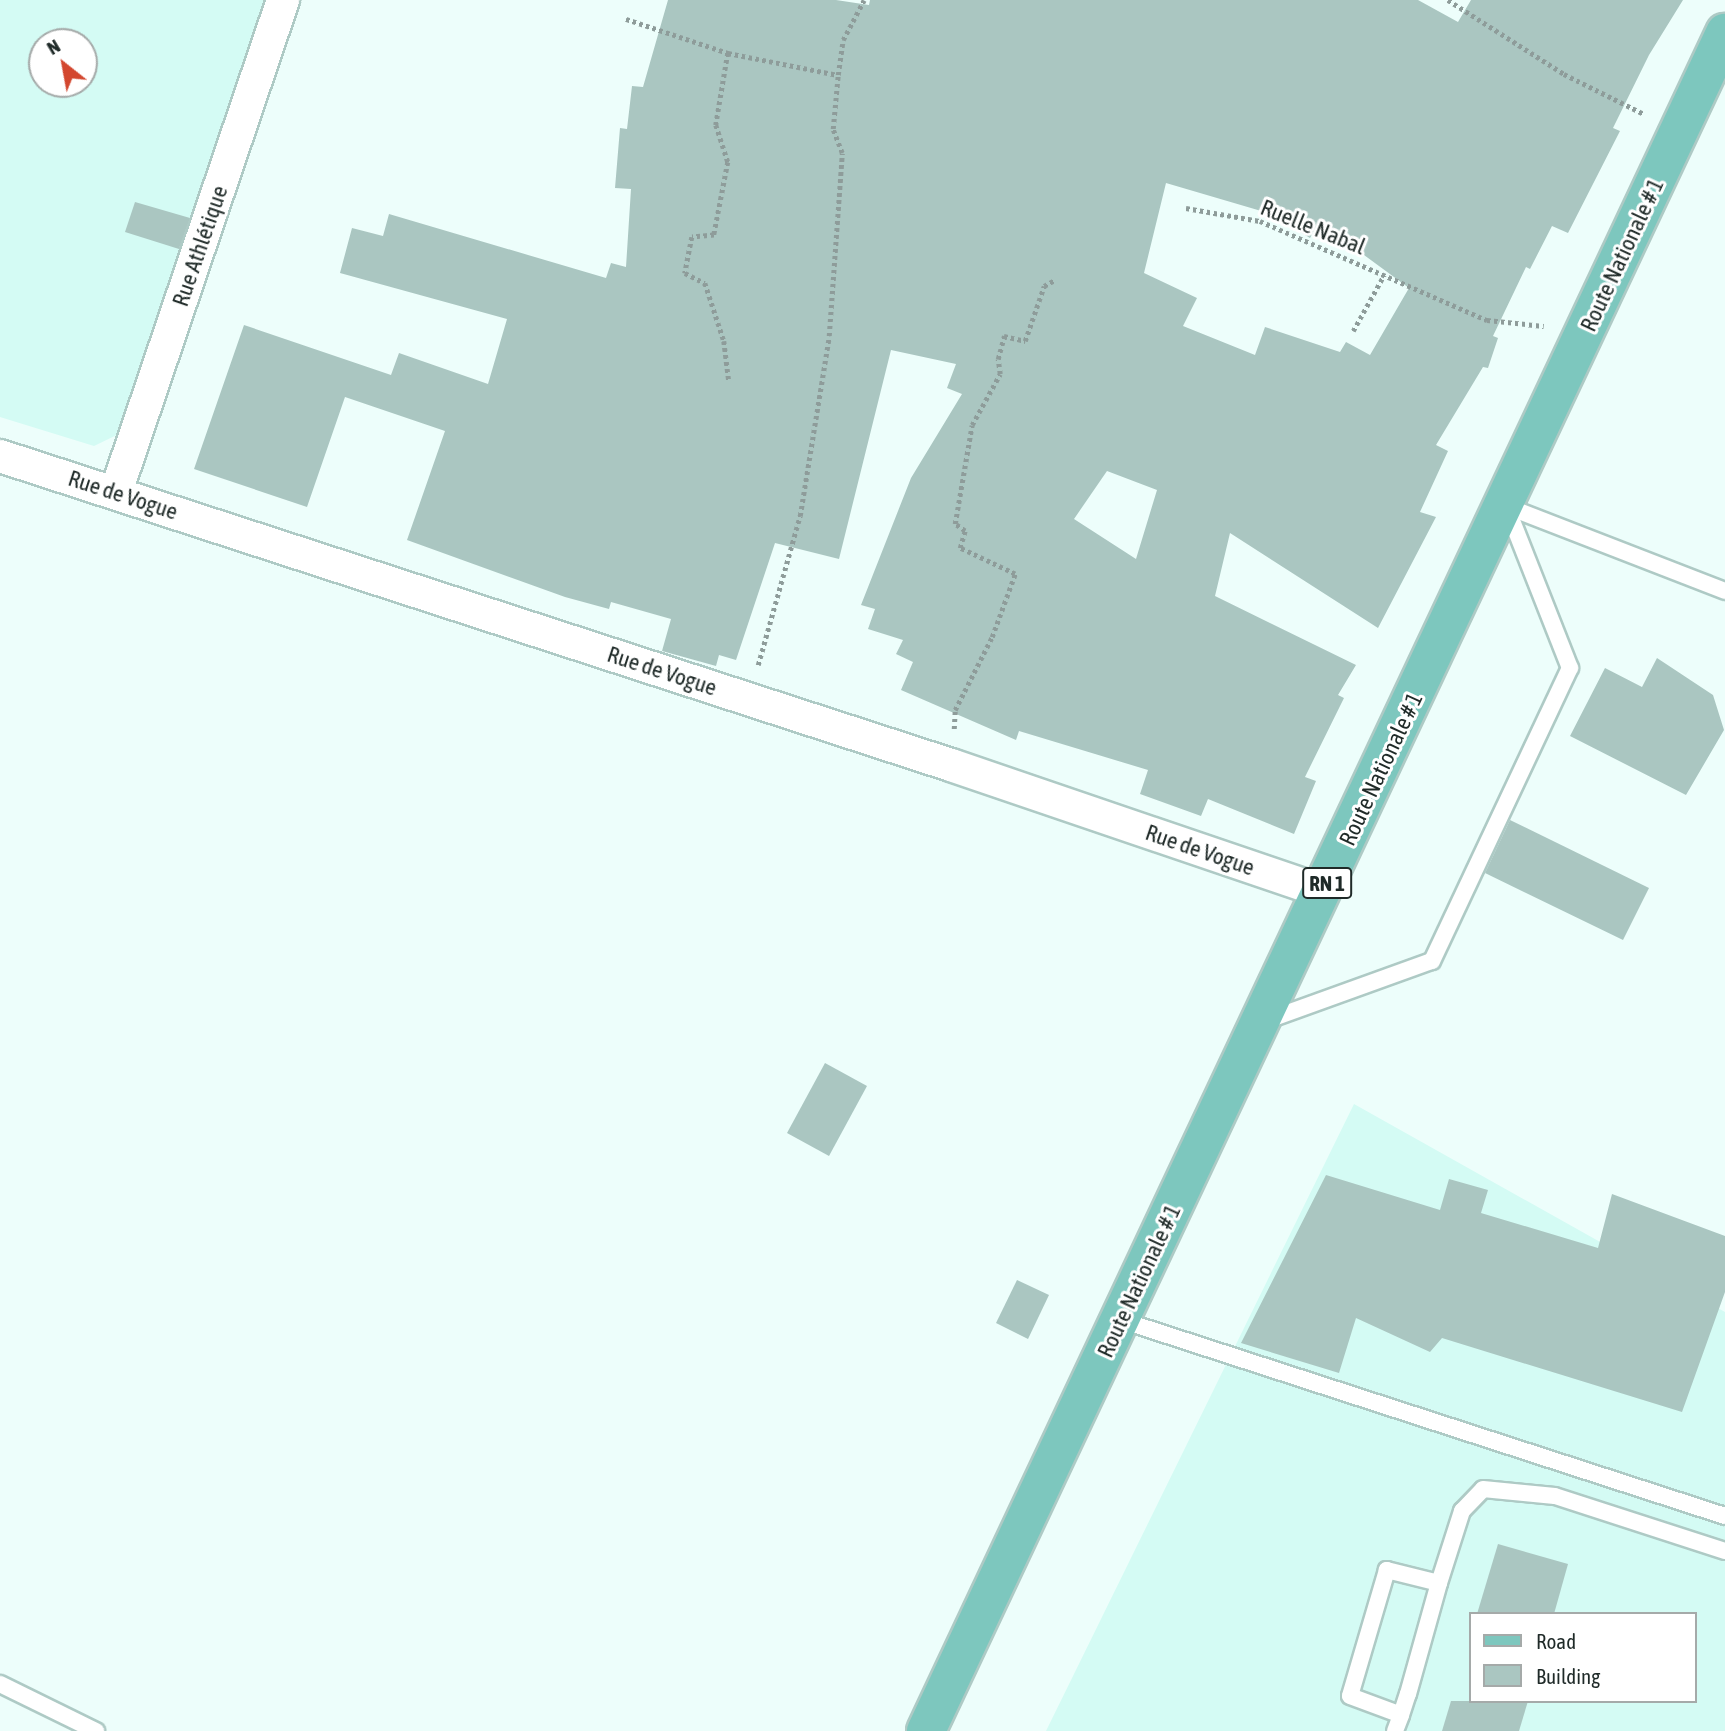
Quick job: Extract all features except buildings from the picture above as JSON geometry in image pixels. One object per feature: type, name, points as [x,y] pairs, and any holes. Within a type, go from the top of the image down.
[{"type":"main road","name":"Route Nationale # 1","points":[[926,1731],[1506,506],[1725,33]]},
{"type":"street","name":"Rue Athlétique","points":[[116,492],[283,0]]},
{"type":"street","name":"Rue de Vogue","points":[[0,456],[951,765],[1323,892]]},
{"type":"lane","points":[[1506,506],[1725,592]]},
{"type":"lane","points":[[1261,1023],[1432,961],[1570,668],[1506,506]]},
{"type":"lane","points":[[1121,1320],[1725,1516]]},
{"type":"lane","points":[[1395,1731],[1462,1511],[1483,1489],[1555,1496],[1725,1551]]},
{"type":"lane","points":[[1401,1715],[1350,1696],[1387,1570],[1439,1583]]},
{"type":"lane","points":[[0,1684],[96,1731]]},
{"type":"path","points":[[749,699],[800,516],[829,336],[842,153],[833,129],[838,75],[843,40],[864,0]]},
{"type":"path","points":[[1448,0],[1564,74],[1679,131]]},
{"type":"path","points":[[626,19],[727,53],[838,75]]},
{"type":"path","points":[[727,53],[716,125],[728,162],[714,235],[692,237],[685,273],[705,283],[724,341],[729,382]]},
{"type":"path","name":"Ruelle Nabal","points":[[1186,208],[1260,221],[1487,320],[1587,331]]},
{"type":"path","name":"Ruelle Nabal","points":[[1353,331],[1384,275]]},
{"type":"path","points":[[951,765],[955,710],[992,637],[1015,574],[960,548],[965,531],[956,524],[972,425],[1000,374],[998,359],[1004,336],[1025,341],[1044,286],[1055,280]]},
{"type":"shaded area","points":[[0,0],[269,0],[127,430],[94,446],[0,417]]},
{"type":"shaded area","points":[[1354,1104],[1725,1312],[1725,1731],[1046,1731]]}]
